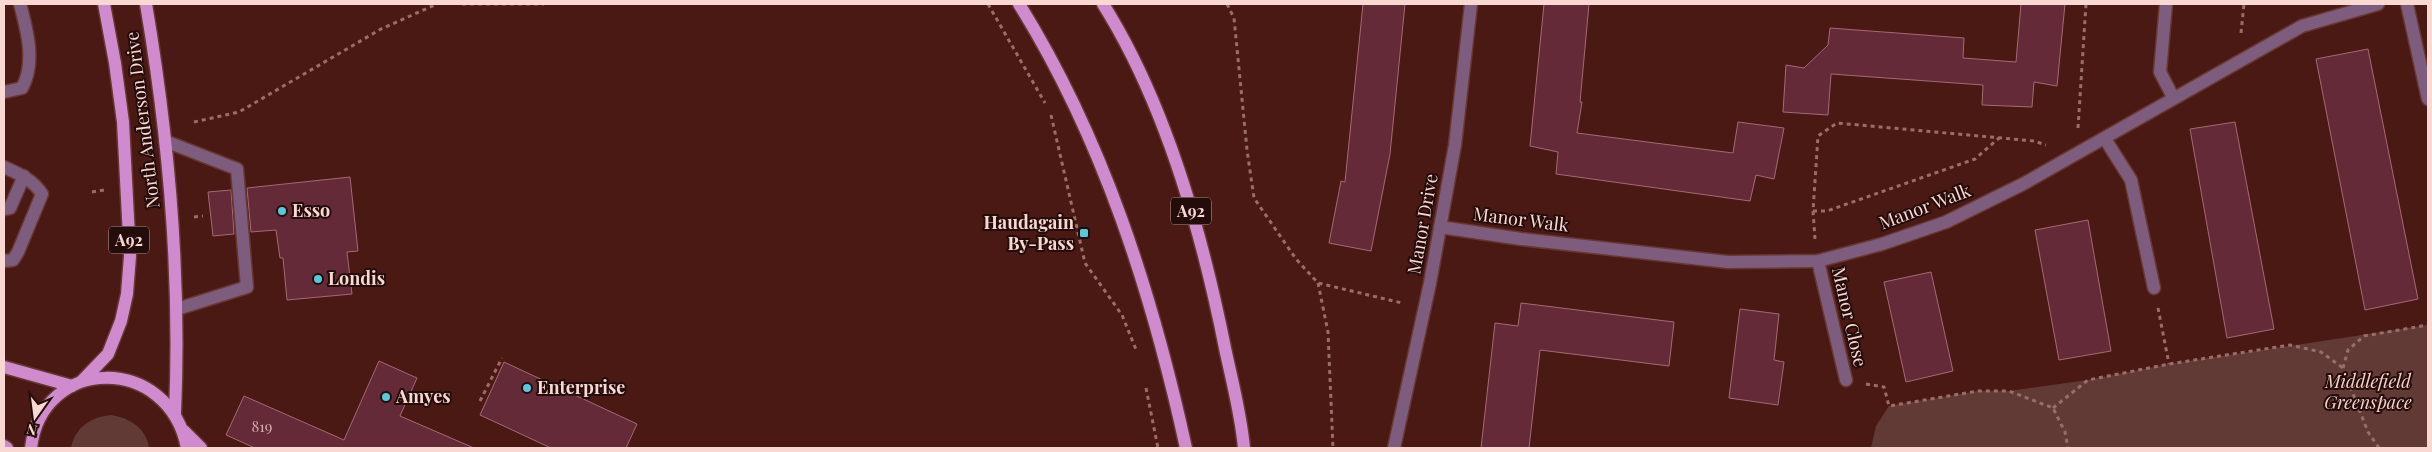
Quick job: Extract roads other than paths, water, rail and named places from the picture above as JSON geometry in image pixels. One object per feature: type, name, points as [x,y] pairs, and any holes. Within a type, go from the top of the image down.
[{"type":"main road","name":"North Anderson Drive","points":[[77,384],[108,354],[121,321],[127,294],[130,256],[123,122],[104,4]]},
{"type":"main road","name":"North Anderson Drive","points":[[146,4],[165,141],[173,219],[177,309],[175,413]]},
{"type":"main road","points":[[1019,4],[1061,79],[1108,183],[1143,282],[1163,346],[1186,448]]},
{"type":"main road","name":"A92","points":[[1104,4],[1119,28],[1149,93],[1186,192],[1216,301],[1244,448]]},
{"type":"main road","points":[[4,368],[77,384]]},
{"type":"main road","name":"A92","points":[[31,448],[38,422],[52,401],[77,384],[108,377],[134,381],[157,394],[175,413],[184,431],[187,448]]},
{"type":"main road","points":[[184,431],[201,448]]},
{"type":"street","points":[[4,92],[22,88],[27,80],[29,37],[20,4]]},
{"type":"street","name":"Manor Drive","points":[[1394,448],[1424,308],[1455,145],[1472,4]]},
{"type":"street","points":[[2166,4],[2160,72],[2173,97]]},
{"type":"street","name":"Manor Walk","points":[[1440,227],[1520,239],[1728,262],[1818,261],[1882,244],[1946,222],[2076,155],[2173,97],[2302,26],[2378,4]]},
{"type":"street","points":[[2406,4],[2428,99]]},
{"type":"street","points":[[2106,138],[2131,180],[2154,288]]},
{"type":"street","points":[[165,141],[237,169],[247,288],[177,309]]},
{"type":"street","points":[[4,167],[24,176],[36,185],[42,194],[18,252],[13,260],[4,261]]},
{"type":"street","points":[[4,209],[10,208],[24,176]]},
{"type":"street","name":"Manor Close","points":[[1818,261],[1846,380]]},
{"type":"place","name":"Esso","points":[[282,211]]},
{"type":"place","name":"Haudagain By-Pass","points":[[1084,233]]},
{"type":"place","name":"Londis","points":[[318,279]]},
{"type":"place","name":"Enterprise","points":[[527,388]]},
{"type":"place","name":"Amyes","points":[[386,397]]},
{"type":"park label","name":"Middlefield Greenspace","points":[[2368,392]]}]
